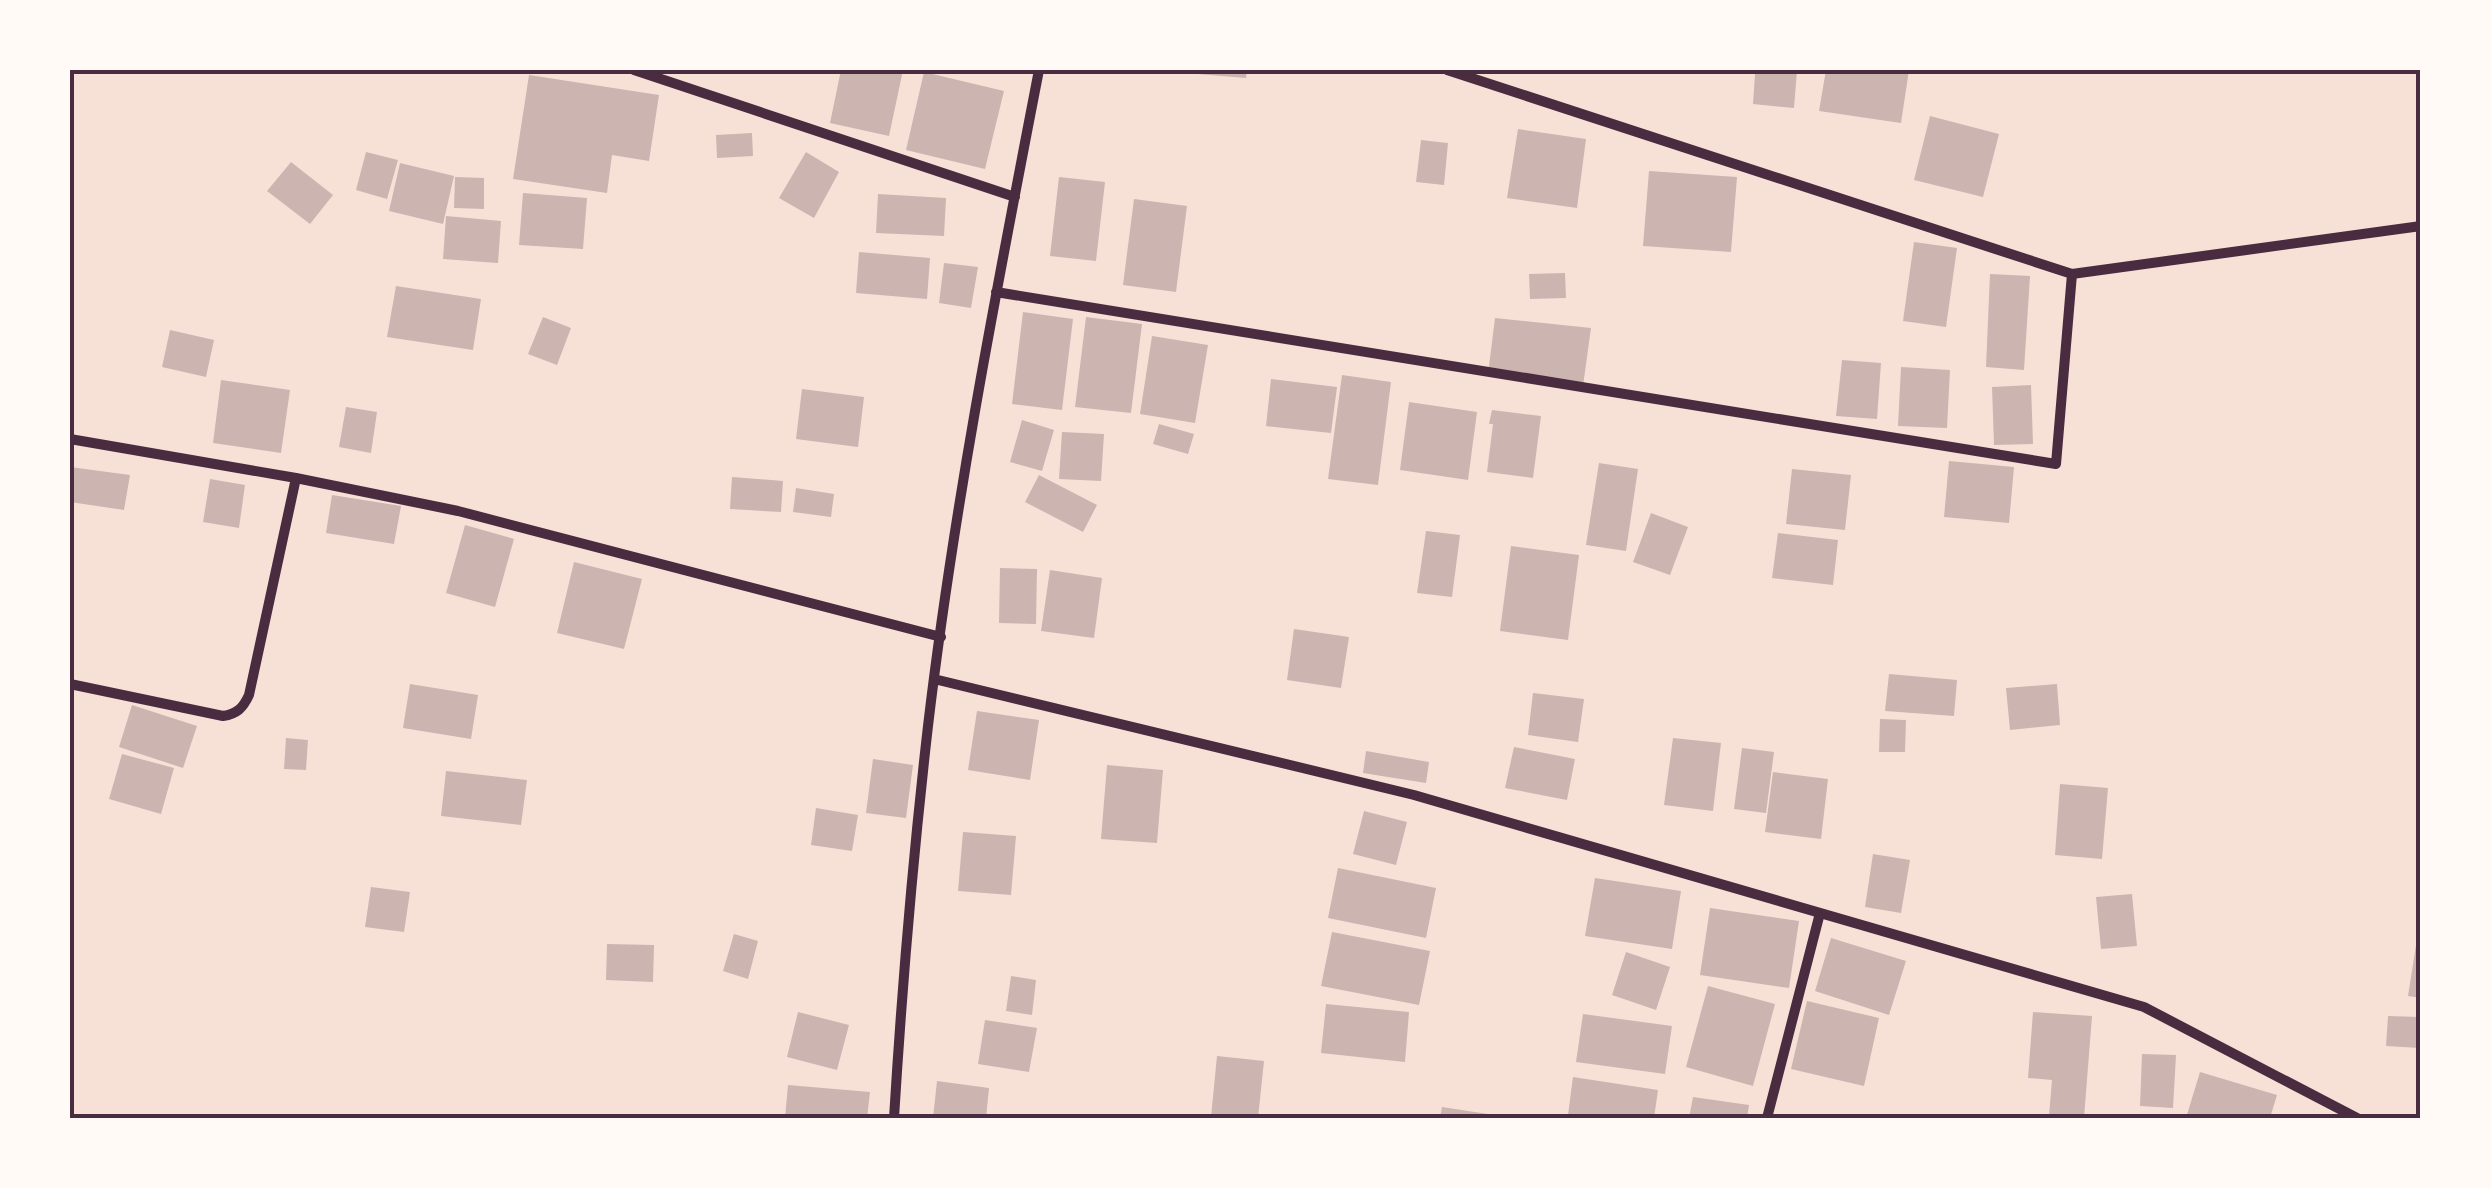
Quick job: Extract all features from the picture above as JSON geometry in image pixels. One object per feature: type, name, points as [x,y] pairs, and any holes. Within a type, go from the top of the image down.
[{"type":"street","points":[[634,70],[1014,197]]},
{"type":"street","points":[[894,1118],[903,966],[934,678],[996,292],[1039,70]]},
{"type":"street","points":[[1447,70],[2072,274],[2421,226]]},
{"type":"street","points":[[996,292],[2056,464],[2072,274]]},
{"type":"street","points":[[70,438],[458,511],[941,636]]},
{"type":"street","points":[[70,684],[222,716],[243,706],[249,696],[296,478]]},
{"type":"street","points":[[934,678],[1414,795],[2144,1007],[2357,1118]]},
{"type":"street","points":[[1766,1118],[1820,913]]},
{"type":"building","points":[[841,70],[903,70],[889,136],[830,123]]},
{"type":"building","points":[[1185,70],[1247,70],[1246,78]]},
{"type":"building","points":[[1737,70],[1797,70],[1794,108],[1753,104],[1755,74]]},
{"type":"building","points":[[1826,70],[1909,70],[1901,123],[1819,111]]},
{"type":"building","points":[[924,72],[1004,91],[985,169],[906,150]]},
{"type":"building","points":[[529,75],[659,95],[649,161],[612,155],[607,193],[513,179]]},
{"type":"building","points":[[1930,116],[1999,134],[1983,197],[1914,180]]},
{"type":"building","points":[[1518,129],[1586,139],[1577,208],[1507,198]]},
{"type":"building","points":[[752,133],[753,156],[717,158],[716,135]]},
{"type":"building","points":[[1421,140],[1448,143],[1444,185],[1416,182]]},
{"type":"building","points":[[366,152],[398,160],[387,199],[356,190]]},
{"type":"building","points":[[806,152],[839,172],[814,218],[779,198]]},
{"type":"building","points":[[291,162],[333,195],[310,224],[267,191]]},
{"type":"building","points":[[400,163],[454,176],[443,224],[389,211]]},
{"type":"building","points":[[1649,171],[1737,177],[1731,252],[1643,246]]},
{"type":"building","points":[[455,177],[484,178],[484,209],[454,208]]},
{"type":"building","points":[[1059,177],[1105,182],[1096,261],[1050,256]]},
{"type":"building","points":[[523,193],[587,198],[583,249],[519,245]]},
{"type":"building","points":[[878,194],[946,198],[944,236],[876,233]]},
{"type":"building","points":[[1134,199],[1187,206],[1176,292],[1123,285]]},
{"type":"building","points":[[446,216],[501,221],[498,263],[443,259]]},
{"type":"building","points":[[1914,242],[1957,248],[1946,327],[1903,321]]},
{"type":"building","points":[[859,252],[930,258],[927,299],[856,293]]},
{"type":"building","points":[[944,263],[978,267],[971,308],[939,303]]},
{"type":"building","points":[[1565,273],[1566,298],[1530,299],[1529,274]]},
{"type":"building","points":[[1990,274],[2030,276],[2024,370],[1986,367]]},
{"type":"building","points":[[396,286],[481,299],[473,350],[387,337]]},
{"type":"building","points":[[1023,312],[1073,319],[1062,410],[1012,404]]},
{"type":"building","points":[[543,317],[571,328],[557,365],[528,354]]},
{"type":"building","points":[[1086,317],[1142,324],[1131,413],[1075,407]]},
{"type":"building","points":[[1495,318],[1591,328],[1583,386],[1488,374]]},
{"type":"building","points":[[170,330],[214,340],[206,377],[162,367]]},
{"type":"building","points":[[1152,336],[1208,345],[1195,423],[1140,414]]},
{"type":"building","points":[[1842,360],[1881,363],[1877,419],[1836,416]]},
{"type":"building","points":[[1901,367],[1950,370],[1947,428],[1898,426]]},
{"type":"building","points":[[1342,375],[1391,382],[1378,485],[1328,479]]},
{"type":"building","points":[[1271,379],[1337,387],[1331,433],[1266,426]]},
{"type":"building","points":[[221,380],[290,390],[281,453],[213,443]]},
{"type":"building","points":[[2031,385],[2033,444],[1994,445],[1992,387]]},
{"type":"building","points":[[802,389],[864,397],[858,447],[796,439]]},
{"type":"building","points":[[1409,402],[1477,412],[1468,480],[1400,470]]},
{"type":"building","points":[[346,407],[377,412],[371,453],[339,447]]},
{"type":"building","points":[[1492,410],[1541,416],[1533,478],[1487,472]]},
{"type":"building","points":[[1022,420],[1054,430],[1042,471],[1010,462]]},
{"type":"building","points":[[1159,424],[1194,434],[1188,454],[1153,444]]},
{"type":"building","points":[[1062,432],[1104,434],[1101,481],[1059,479]]},
{"type":"building","points":[[1949,461],[2014,467],[2009,523],[1944,517]]},
{"type":"building","points":[[1599,463],[1638,469],[1626,551],[1586,545]]},
{"type":"building","points":[[70,467],[130,475],[124,510],[70,502]]},
{"type":"building","points":[[1792,469],[1851,475],[1845,530],[1786,524]]},
{"type":"building","points":[[1039,475],[1097,505],[1083,532],[1025,502]]},
{"type":"building","points":[[732,477],[783,481],[781,512],[730,509]]},
{"type":"building","points":[[210,479],[245,485],[239,528],[203,522]]},
{"type":"building","points":[[796,488],[834,494],[831,517],[793,512]]},
{"type":"building","points":[[332,495],[401,506],[394,544],[326,533]]},
{"type":"building","points":[[1651,513],[1688,527],[1670,575],[1633,562]]},
{"type":"building","points":[[465,525],[514,539],[495,607],[446,593]]},
{"type":"building","points":[[1426,531],[1460,535],[1452,597],[1417,593]]},
{"type":"building","points":[[1778,533],[1838,540],[1833,585],[1772,578]]},
{"type":"building","points":[[1511,546],[1579,555],[1568,640],[1500,631]]},
{"type":"building","points":[[574,562],[642,579],[624,649],[557,633]]},
{"type":"building","points":[[1000,568],[1037,569],[1036,624],[999,623]]},
{"type":"building","points":[[1050,570],[1102,578],[1094,638],[1041,631]]},
{"type":"building","points":[[1294,629],[1349,637],[1341,688],[1287,680]]},
{"type":"building","points":[[1889,674],[1957,680],[1954,716],[1885,711]]},
{"type":"building","points":[[410,684],[478,695],[471,739],[403,728]]},
{"type":"building","points":[[2057,684],[2060,725],[2010,730],[2006,688]]},
{"type":"building","points":[[1533,693],[1584,699],[1578,742],[1528,735]]},
{"type":"building","points":[[132,705],[197,726],[183,768],[119,747]]},
{"type":"building","points":[[977,711],[1039,720],[1030,780],[968,770]]},
{"type":"building","points":[[1880,719],[1906,720],[1905,752],[1879,752]]},
{"type":"building","points":[[286,738],[308,740],[306,770],[284,769]]},
{"type":"building","points":[[1673,738],[1721,743],[1713,811],[1664,805]]},
{"type":"building","points":[[1514,747],[1575,759],[1567,800],[1505,788]]},
{"type":"building","points":[[1742,748],[1774,752],[1766,813],[1734,809]]},
{"type":"building","points":[[1366,751],[1429,762],[1426,783],[1363,773]]},
{"type":"building","points":[[122,754],[174,768],[161,814],[109,799]]},
{"type":"building","points":[[873,759],[913,765],[906,818],[866,813]]},
{"type":"building","points":[[1107,765],[1163,770],[1157,843],[1101,839]]},
{"type":"building","points":[[446,771],[527,780],[521,825],[441,816]]},
{"type":"building","points":[[1773,772],[1828,779],[1821,839],[1765,832]]},
{"type":"building","points":[[2060,784],[2108,788],[2102,859],[2055,855]]},
{"type":"building","points":[[816,808],[858,815],[852,851],[811,845]]},
{"type":"building","points":[[1364,811],[1407,822],[1396,865],[1353,854]]},
{"type":"building","points":[[963,832],[1016,836],[1011,895],[958,891]]},
{"type":"building","points":[[1873,854],[1910,860],[1901,913],[1865,907]]},
{"type":"building","points":[[1338,868],[1436,888],[1426,938],[1328,918]]},
{"type":"building","points":[[1595,878],[1681,891],[1672,949],[1585,936]]},
{"type":"building","points":[[371,887],[410,892],[404,932],[365,927]]},
{"type":"building","points":[[2132,894],[2137,946],[2101,949],[2096,897]]},
{"type":"building","points":[[1710,908],[1799,921],[1789,988],[1700,975]]},
{"type":"building","points":[[2421,926],[2421,998],[2408,996]]},
{"type":"building","points":[[1332,932],[1430,951],[1419,1005],[1321,986]]},
{"type":"building","points":[[734,934],[758,941],[748,979],[723,971]]},
{"type":"building","points":[[1831,938],[1906,961],[1889,1015],[1815,991]]},
{"type":"building","points":[[607,944],[654,945],[653,982],[606,980]]},
{"type":"building","points":[[1626,952],[1670,967],[1656,1010],[1612,995]]},
{"type":"building","points":[[1011,976],[1036,980],[1032,1015],[1006,1011]]},
{"type":"building","points":[[1708,986],[1775,1004],[1753,1086],[1686,1067]]},
{"type":"building","points":[[1807,1001],[1879,1018],[1864,1086],[1791,1069]]},
{"type":"building","points":[[1326,1004],[1409,1012],[1405,1062],[1321,1053]]},
{"type":"building","points":[[798,1012],[849,1025],[837,1070],[787,1057]]},
{"type":"building","points":[[2033,1012],[2092,1016],[2084,1118],[2049,1116],[2052,1080],[2028,1078]]},
{"type":"building","points":[[1583,1014],[1672,1026],[1665,1074],[1576,1062]]},
{"type":"building","points":[[2388,1016],[2420,1017],[2419,1048],[2386,1046]]},
{"type":"building","points":[[985,1020],[1037,1028],[1029,1072],[978,1064]]},
{"type":"building","points":[[2142,1054],[2176,1055],[2173,1108],[2140,1106]]},
{"type":"building","points":[[1217,1056],[1264,1061],[1258,1118],[1211,1117]]},
{"type":"building","points":[[2200,1072],[2277,1095],[2270,1118],[2186,1118]]},
{"type":"building","points":[[1573,1077],[1658,1090],[1654,1118],[1568,1115]]},
{"type":"building","points":[[937,1081],[989,1088],[986,1118],[933,1118]]},
{"type":"building","points":[[788,1085],[870,1092],[867,1118],[785,1118]]},
{"type":"building","points":[[1693,1097],[1749,1105],[1747,1118],[1689,1118]]},
{"type":"building","points":[[1442,1107],[1501,1116],[1501,1118],[1440,1118]]}]
